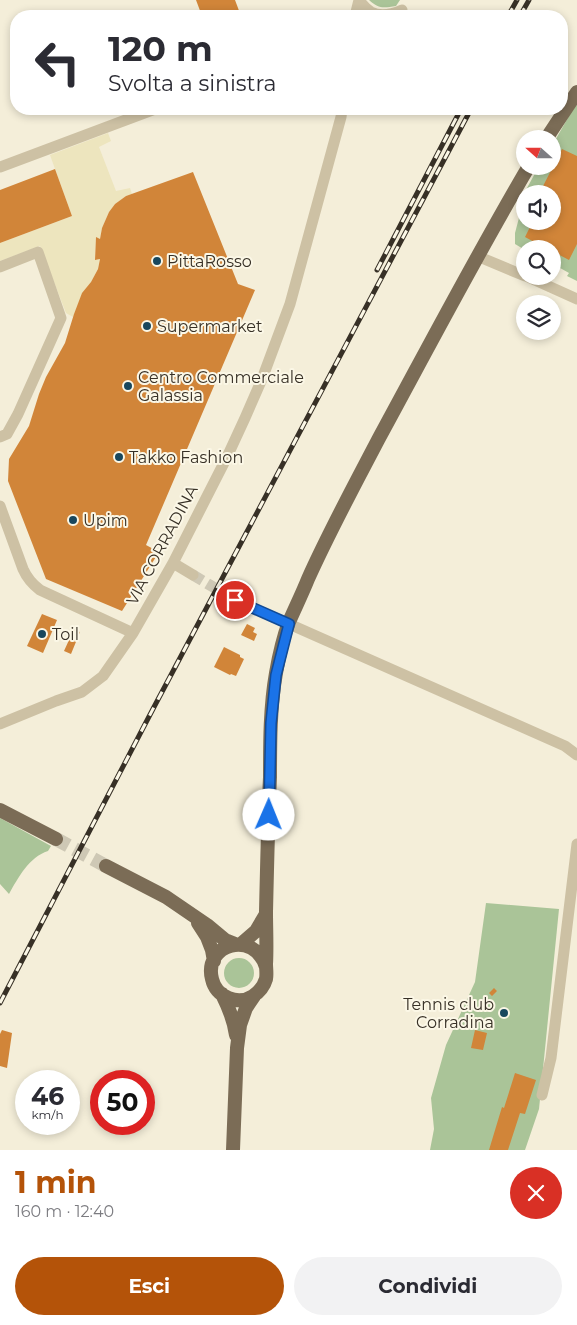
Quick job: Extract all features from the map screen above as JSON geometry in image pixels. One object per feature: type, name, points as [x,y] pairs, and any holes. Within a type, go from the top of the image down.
[{"type":"main road","points":[[568,106],[577,92]]},
{"type":"main road","points":[[552,130],[562,115]]},
{"type":"main road","points":[[266,967],[268,947],[266,914],[271,723],[276,675],[289,624],[326,539],[477,256],[524,175]]},
{"type":"main road","points":[[1,810],[56,839]]},
{"type":"main road","points":[[106,866],[166,896],[225,940],[248,946],[260,954],[264,960],[267,974],[263,986],[246,1008],[240,1025],[237,1048],[233,1150]]},
{"type":"main road","points":[[237,1048],[235,1026],[230,1009],[212,979],[211,973],[217,955],[222,950],[238,944],[256,932],[266,914]]},
{"type":"main road","points":[[195,918],[207,938],[214,961]]},
{"type":"main road","points":[[222,994],[234,1000],[248,999],[254,996]]},
{"type":"street","points":[[359,0],[369,10]]},
{"type":"street","points":[[0,167],[139,115]]},
{"type":"street","name":"VIA CORRADINA","points":[[0,724],[82,692],[103,676],[133,634],[173,563],[245,418],[287,313],[342,115]]},
{"type":"street","points":[[0,267],[38,252],[60,318],[18,414],[7,434],[0,437]]},
{"type":"street","points":[[477,256],[516,272]]},
{"type":"street","points":[[546,285],[577,299]]},
{"type":"street","points":[[0,506],[23,569],[32,584],[40,590],[133,634]]},
{"type":"street","points":[[173,563],[193,575]]},
{"type":"street","points":[[235,600],[565,746],[577,755]]},
{"type":"street","points":[[542,1095],[551,1058],[577,844]]},
{"type":"green space","points":[[369,0],[400,0],[396,6],[384,7],[376,5]]},
{"type":"green space","points":[[577,102],[577,281],[567,276],[569,273],[561,268],[561,240],[516,240],[515,244],[516,229],[561,230],[561,185],[529,185],[534,175],[561,175],[561,130]]},
{"type":"green space","points":[[0,818],[51,846],[48,851],[30,863],[20,875],[9,894],[0,884]]},
{"type":"green space","name":"Tennis club Corradina","points":[[486,903],[559,909],[539,1109],[525,1150],[430,1150],[434,1129],[431,1098],[446,1045],[475,982]]},
{"type":"green space","points":[[239,958],[249,963],[254,973],[249,983],[239,988],[229,983],[224,973],[229,963]]},
{"type":"shaded area","points":[[108,133],[111,141],[99,147],[116,191],[130,188],[132,194],[115,204],[102,228],[100,239],[96,238],[95,260],[100,259],[98,269],[82,294],[73,317],[66,313],[40,246],[0,261],[0,243],[72,216],[50,155]]},
{"type":"building","points":[[196,0],[235,0],[239,10],[200,10]]},
{"type":"building","points":[[562,149],[577,156],[577,244],[569,260],[561,256],[561,240],[530,240],[525,237],[528,230],[561,230],[561,185],[544,185],[549,175],[561,175]]},
{"type":"building","points":[[55,169],[72,216],[0,243],[0,190]]},
{"type":"building","name":"Centro Commerciale Galassia","points":[[193,172],[238,284],[255,290],[146,545],[159,552],[122,611],[46,579],[8,481],[9,459],[29,426],[46,377],[65,343],[82,293],[98,269],[100,259],[95,260],[96,237],[100,239],[102,228],[109,212],[115,204],[126,196]]},
{"type":"building","name":"Toil","points":[[42,614],[57,620],[43,653],[27,646]]},
{"type":"building","points":[[247,624],[255,628],[253,632],[257,634],[254,641],[241,635]]},
{"type":"building","points":[[74,629],[80,632],[71,654],[64,651]]},
{"type":"building","points":[[224,647],[244,659],[236,676],[214,667]]},
{"type":"building","points":[[494,988],[497,991],[492,996],[489,993]]},
{"type":"building","points":[[2,1030],[12,1033],[7,1068],[0,1066],[0,1034]]},
{"type":"building","points":[[475,1030],[487,1033],[483,1050],[471,1048]]},
{"type":"building","points":[[515,1073],[536,1080],[525,1114],[520,1113],[508,1150],[489,1150],[502,1107],[504,1108]]},
{"type":"tunnel","points":[[193,575],[235,600]]},
{"type":"tunnel","points":[[56,839],[106,866]]},
{"type":"railway","points":[[511,10],[517,0]]},
{"type":"railway","points":[[523,10],[529,0]]},
{"type":"railway","points":[[377,270],[458,115]]},
{"type":"railway","points":[[0,1003],[154,707],[468,115]]},
{"type":"place","name":"PittaRosso","points":[[157,261]]},
{"type":"place","name":"Supermarket","points":[[147,326]]},
{"type":"place","name":"Centro Commerciale Galassia","points":[[128,386]]},
{"type":"place","name":"Takko Fashion","points":[[119,457]]},
{"type":"place","name":"Upim","points":[[73,520]]},
{"type":"place","name":"Toil","points":[[42,634]]},
{"type":"place","name":"Tennis club Corradina","points":[[504,1013]]},
{"type":"route","points":[[235,600],[289,624],[276,675],[271,723],[269,815]]}]
